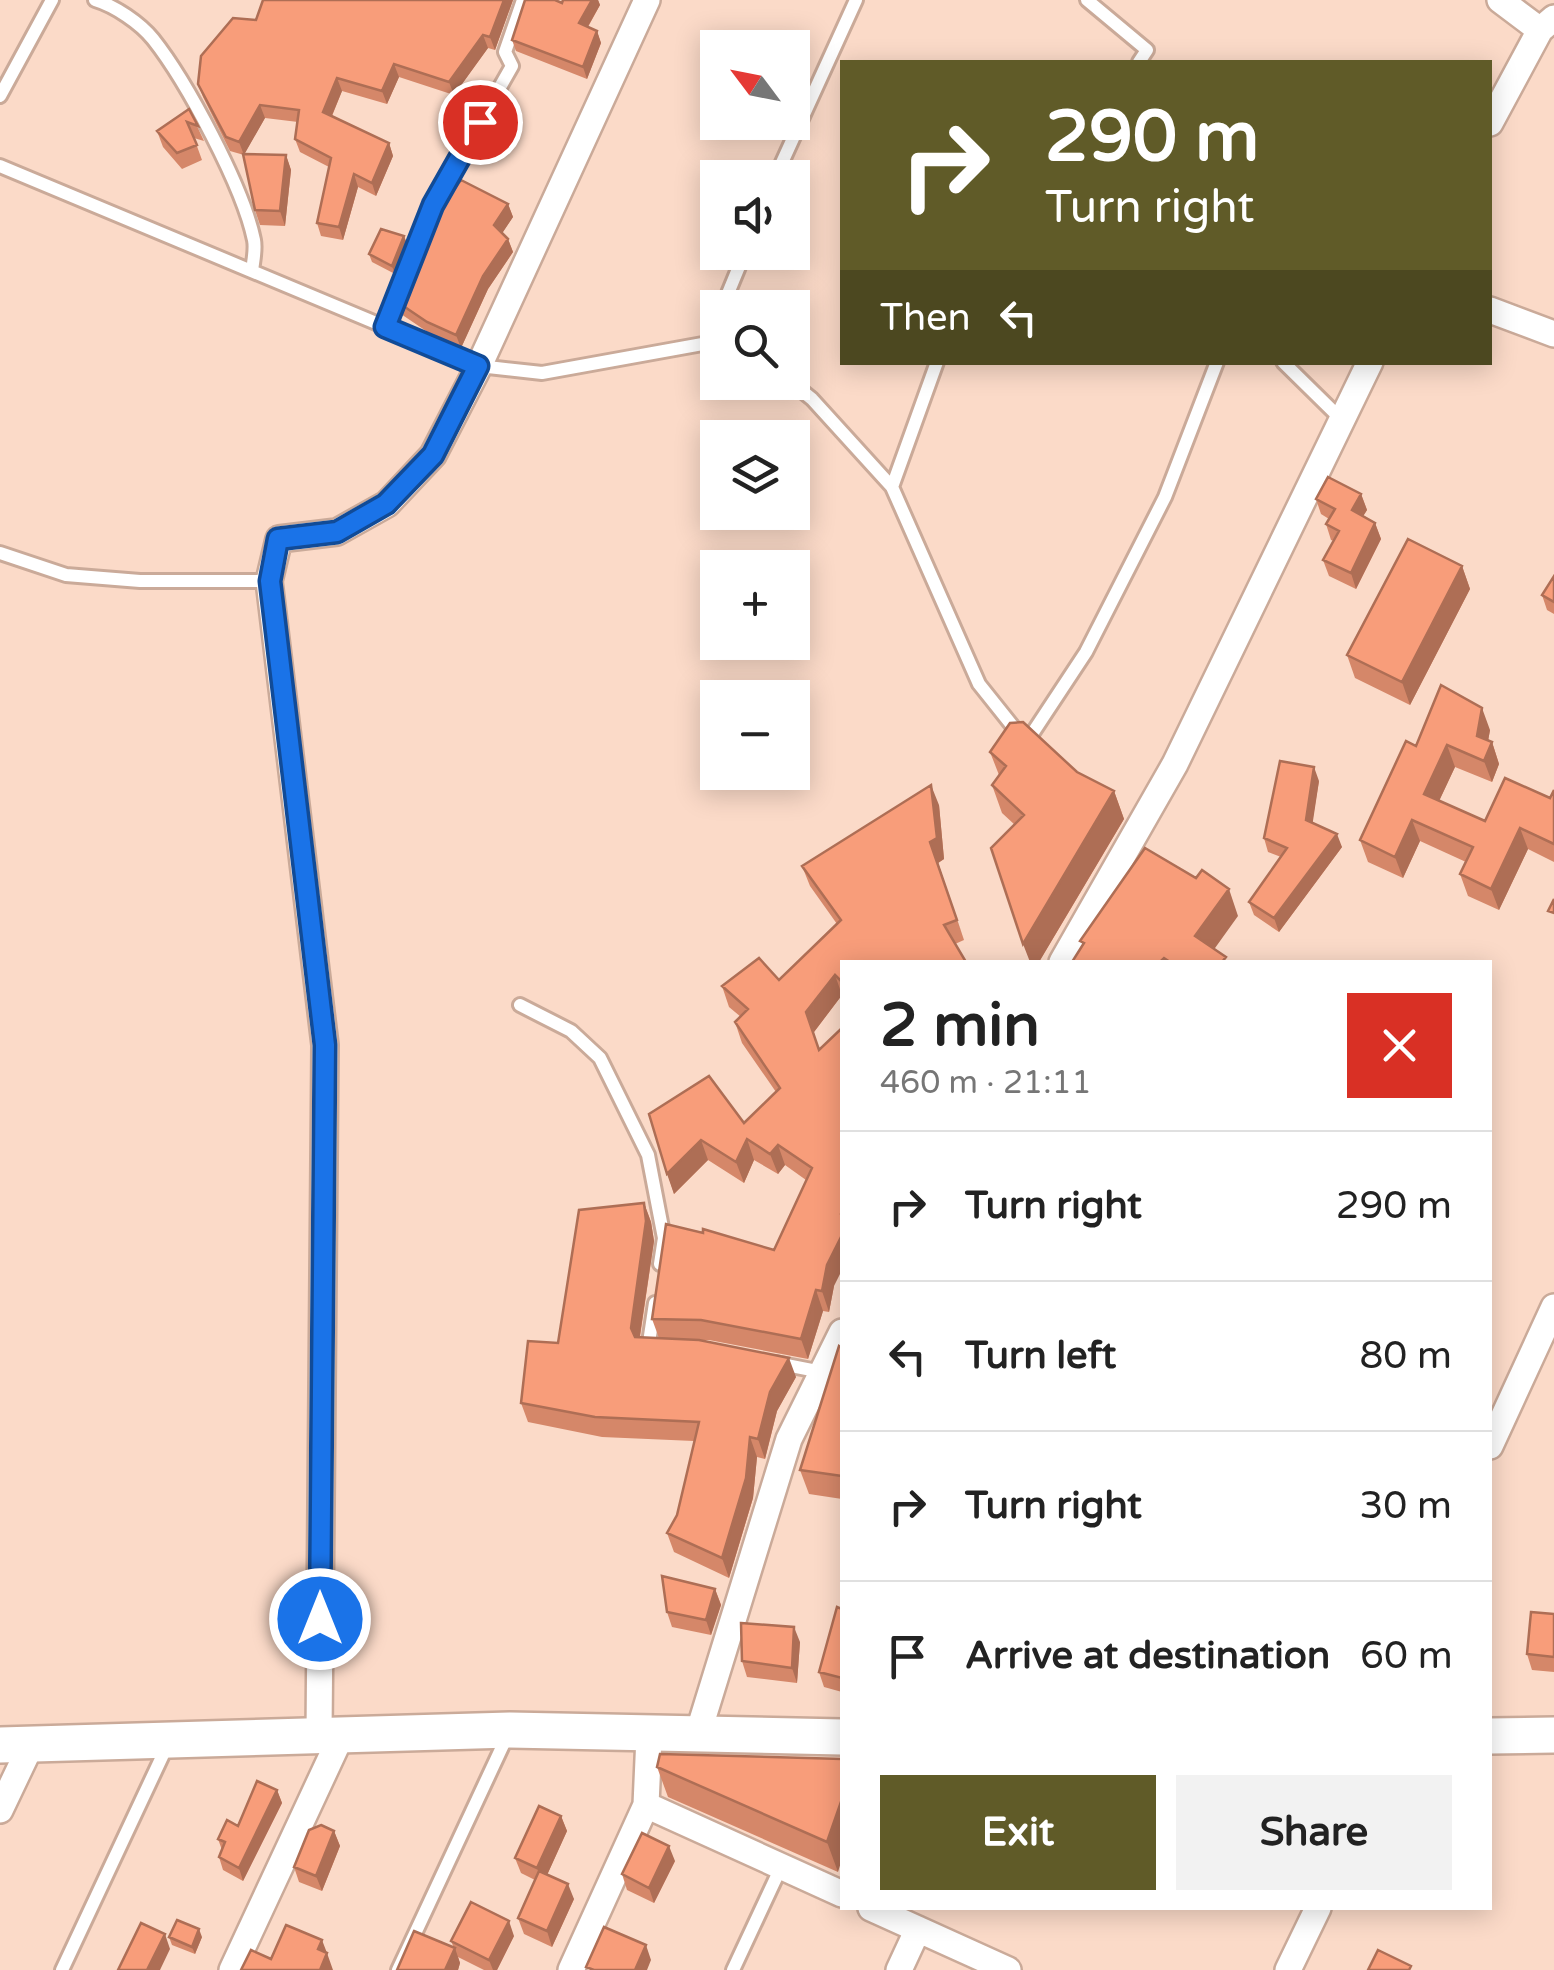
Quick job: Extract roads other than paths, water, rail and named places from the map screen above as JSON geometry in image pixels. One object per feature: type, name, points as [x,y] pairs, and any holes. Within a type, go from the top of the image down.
[{"type":"main road","points":[[15,1745],[510,1730],[697,1738],[840,1737]]},
{"type":"main road","points":[[1492,1736],[1554,1735]]},
{"type":"street","points":[[232,1970],[331,1734],[325,1045],[270,581],[278,539],[337,532],[386,504],[433,455],[646,0]]},
{"type":"street","points":[[1492,120],[1547,24],[1500,0]]},
{"type":"street","points":[[1492,311],[1554,334]]},
{"type":"street","points":[[1063,960],[1175,764],[1369,365]]},
{"type":"street","points":[[1492,1442],[1554,1307]]},
{"type":"street","points":[[697,1738],[789,1439],[840,1336]]},
{"type":"street","points":[[571,1970],[646,1806],[650,1736]]},
{"type":"street","points":[[0,1810],[15,1745]]},
{"type":"street","points":[[646,1806],[840,1893]]},
{"type":"street","points":[[875,1910],[1008,1970]]},
{"type":"street","points":[[1288,1970],[1317,1910]]},
{"type":"street","points":[[899,1970],[918,1930]]},
{"type":"lane","points":[[0,96],[52,0]]},
{"type":"lane","points":[[96,0],[109,4],[151,36],[188,95],[244,208],[255,245],[252,271]]},
{"type":"lane","points":[[385,327],[433,205],[512,66],[504,52],[522,0]]},
{"type":"lane","points":[[783,160],[856,0]]},
{"type":"lane","points":[[1096,3],[1147,50],[1140,60]]},
{"type":"lane","points":[[0,166],[385,327],[472,377],[542,374],[700,347]]},
{"type":"lane","points":[[892,487],[937,365]]},
{"type":"lane","points":[[810,397],[892,487],[979,684],[1026,743],[1086,652],[1165,497],[1215,365]]},
{"type":"lane","points":[[1286,365],[1342,420]]},
{"type":"lane","points":[[0,554],[66,575],[270,581]]},
{"type":"lane","points":[[520,1005],[571,1031],[600,1058],[648,1155],[664,1238],[658,1275]]},
{"type":"lane","points":[[656,1293],[648,1349],[668,1349]]},
{"type":"lane","points":[[765,1361],[822,1372]]},
{"type":"lane","points":[[398,1970],[510,1730]]},
{"type":"lane","points":[[62,1970],[169,1741]]},
{"type":"lane","points":[[733,1970],[782,1865]]}]
